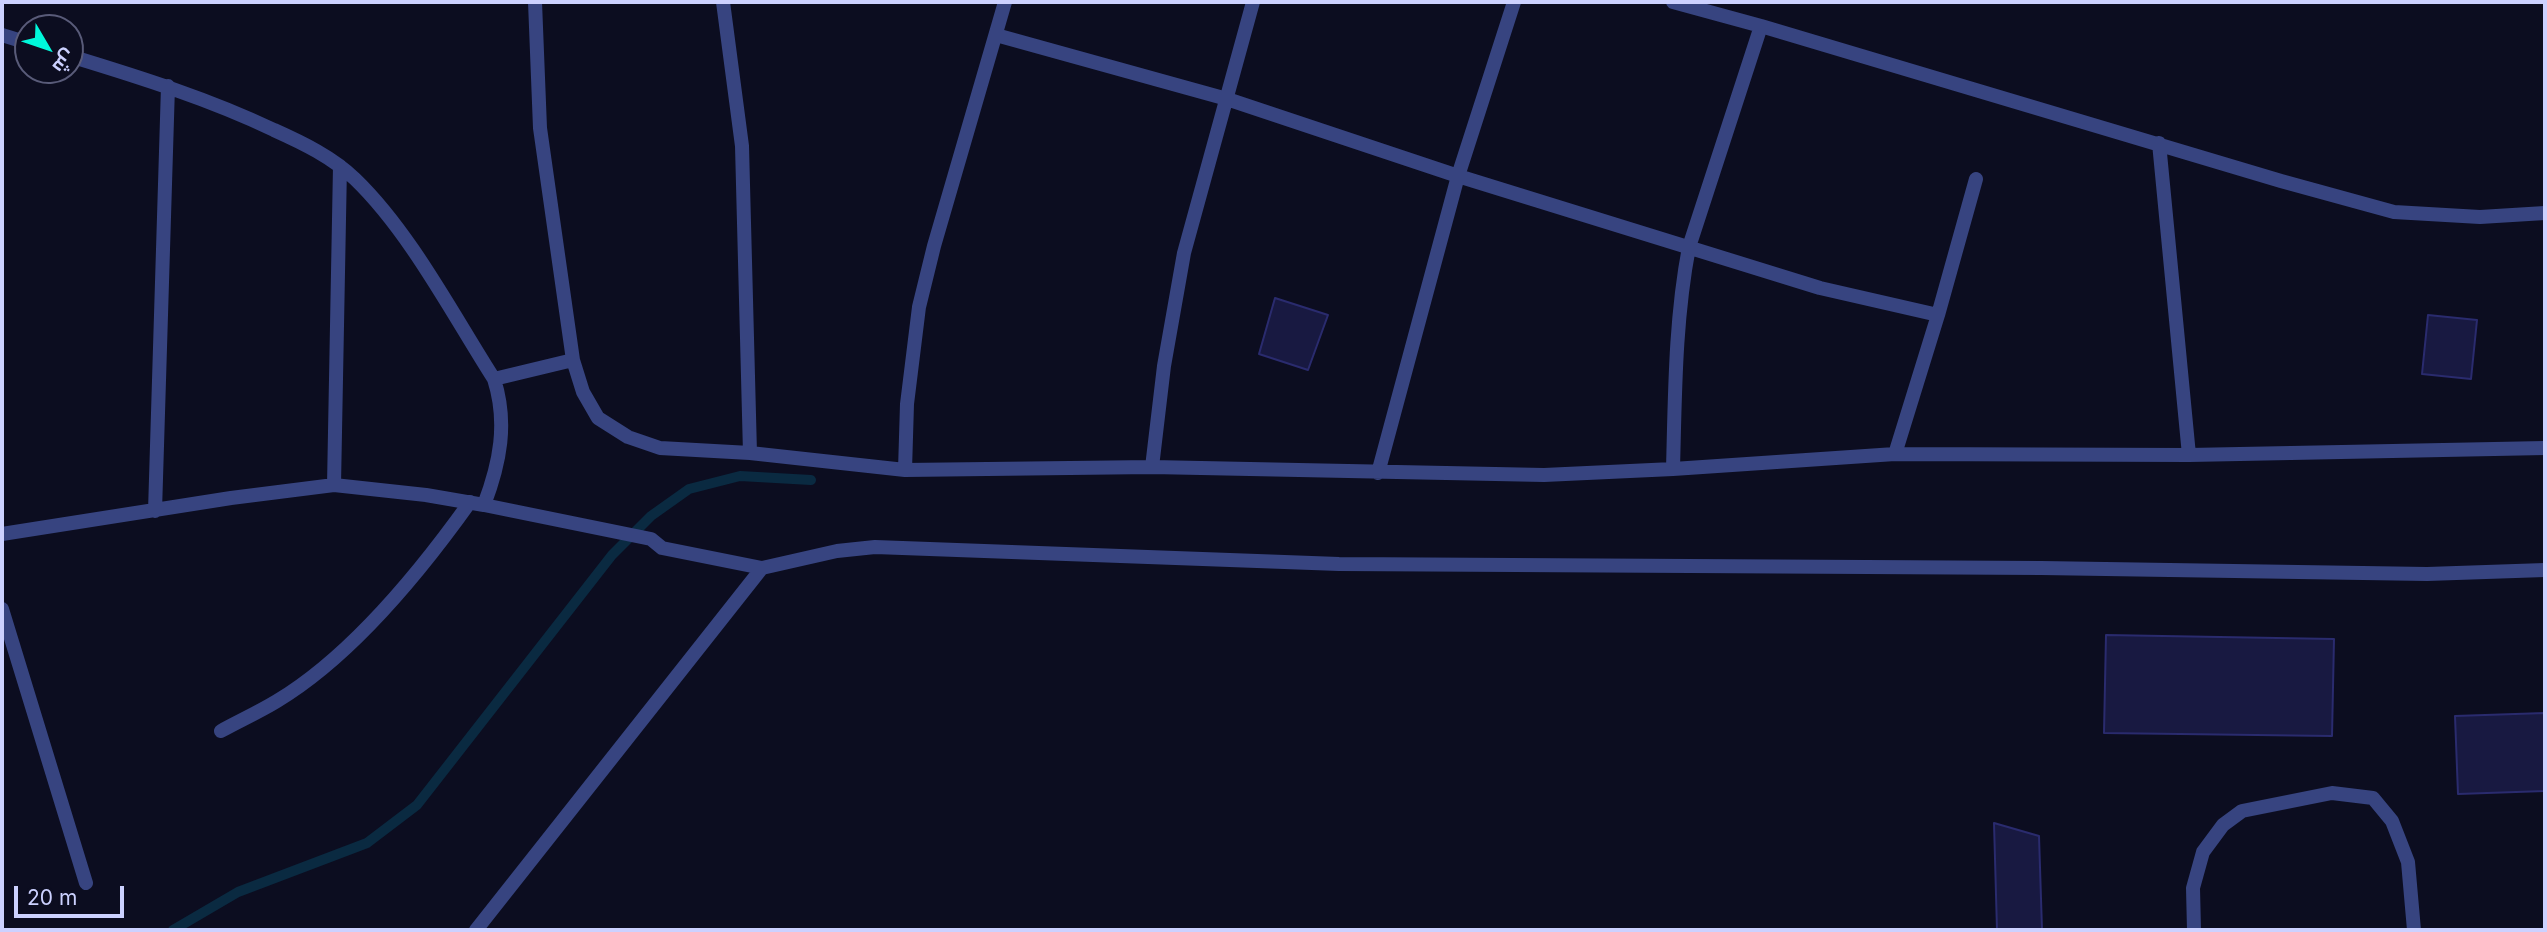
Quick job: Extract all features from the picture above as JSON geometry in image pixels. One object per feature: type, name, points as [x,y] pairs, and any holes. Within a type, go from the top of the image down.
[{"type":"street","points":[[535,2],[540,128],[573,359],[583,392],[598,418],[628,438],[660,448],[750,453],[905,470],[1152,467],[1544,475],[1895,454],[2189,455],[2545,448]]},
{"type":"street","points":[[723,2],[742,146],[750,453]]},
{"type":"street","points":[[905,470],[909,379],[919,307],[1004,2]]},
{"type":"street","points":[[1152,467],[1164,366],[1182,267],[1253,2]]},
{"type":"street","points":[[1378,473],[1458,176],[1514,2]]},
{"type":"street","points":[[1673,2],[2394,212],[2480,217],[2545,213]]},
{"type":"street","points":[[1673,469],[1678,333],[1682,285],[1689,247],[1761,26]]},
{"type":"street","points":[[996,35],[1227,99],[1458,176],[1820,288],[1938,316]]},
{"type":"street","points":[[84,60],[168,86],[256,121],[309,146],[340,166],[393,222],[494,379],[501,400],[499,461],[477,503],[350,643],[316,674],[278,701],[220,731]]},
{"type":"street","points":[[155,511],[168,86]]},
{"type":"street","points":[[2159,143],[2189,455]]},
{"type":"street","points":[[334,485],[340,166]]},
{"type":"street","points":[[1895,454],[1938,316],[1976,179]]},
{"type":"street","points":[[494,379],[573,359]]},
{"type":"street","points":[[2,534],[231,498],[334,485],[477,503],[762,568],[817,555],[874,547],[1339,564],[2013,568],[2427,574],[2545,570]]},
{"type":"street","points":[[476,930],[762,568]]},
{"type":"street","points":[[2,609],[86,883]]},
{"type":"street","points":[[2194,930],[2193,888],[2203,852],[2223,825],[2242,811],[2332,793],[2373,798],[2392,821],[2408,862],[2414,930]]},
{"type":"building","points":[[1275,298],[1328,315],[1308,370],[1259,354]]},
{"type":"building","points":[[2428,315],[2477,320],[2471,379],[2422,374]]},
{"type":"building","points":[[2106,635],[2334,639],[2332,736],[2104,733]]},
{"type":"building","points":[[2545,713],[2545,791],[2458,794],[2455,716]]},
{"type":"building","points":[[1994,823],[2039,836],[2042,930],[1997,930]]},
{"type":"waterway","points":[[173,930],[238,892],[367,843],[417,805],[612,555],[651,516],[689,489],[740,476],[811,480]]}]
